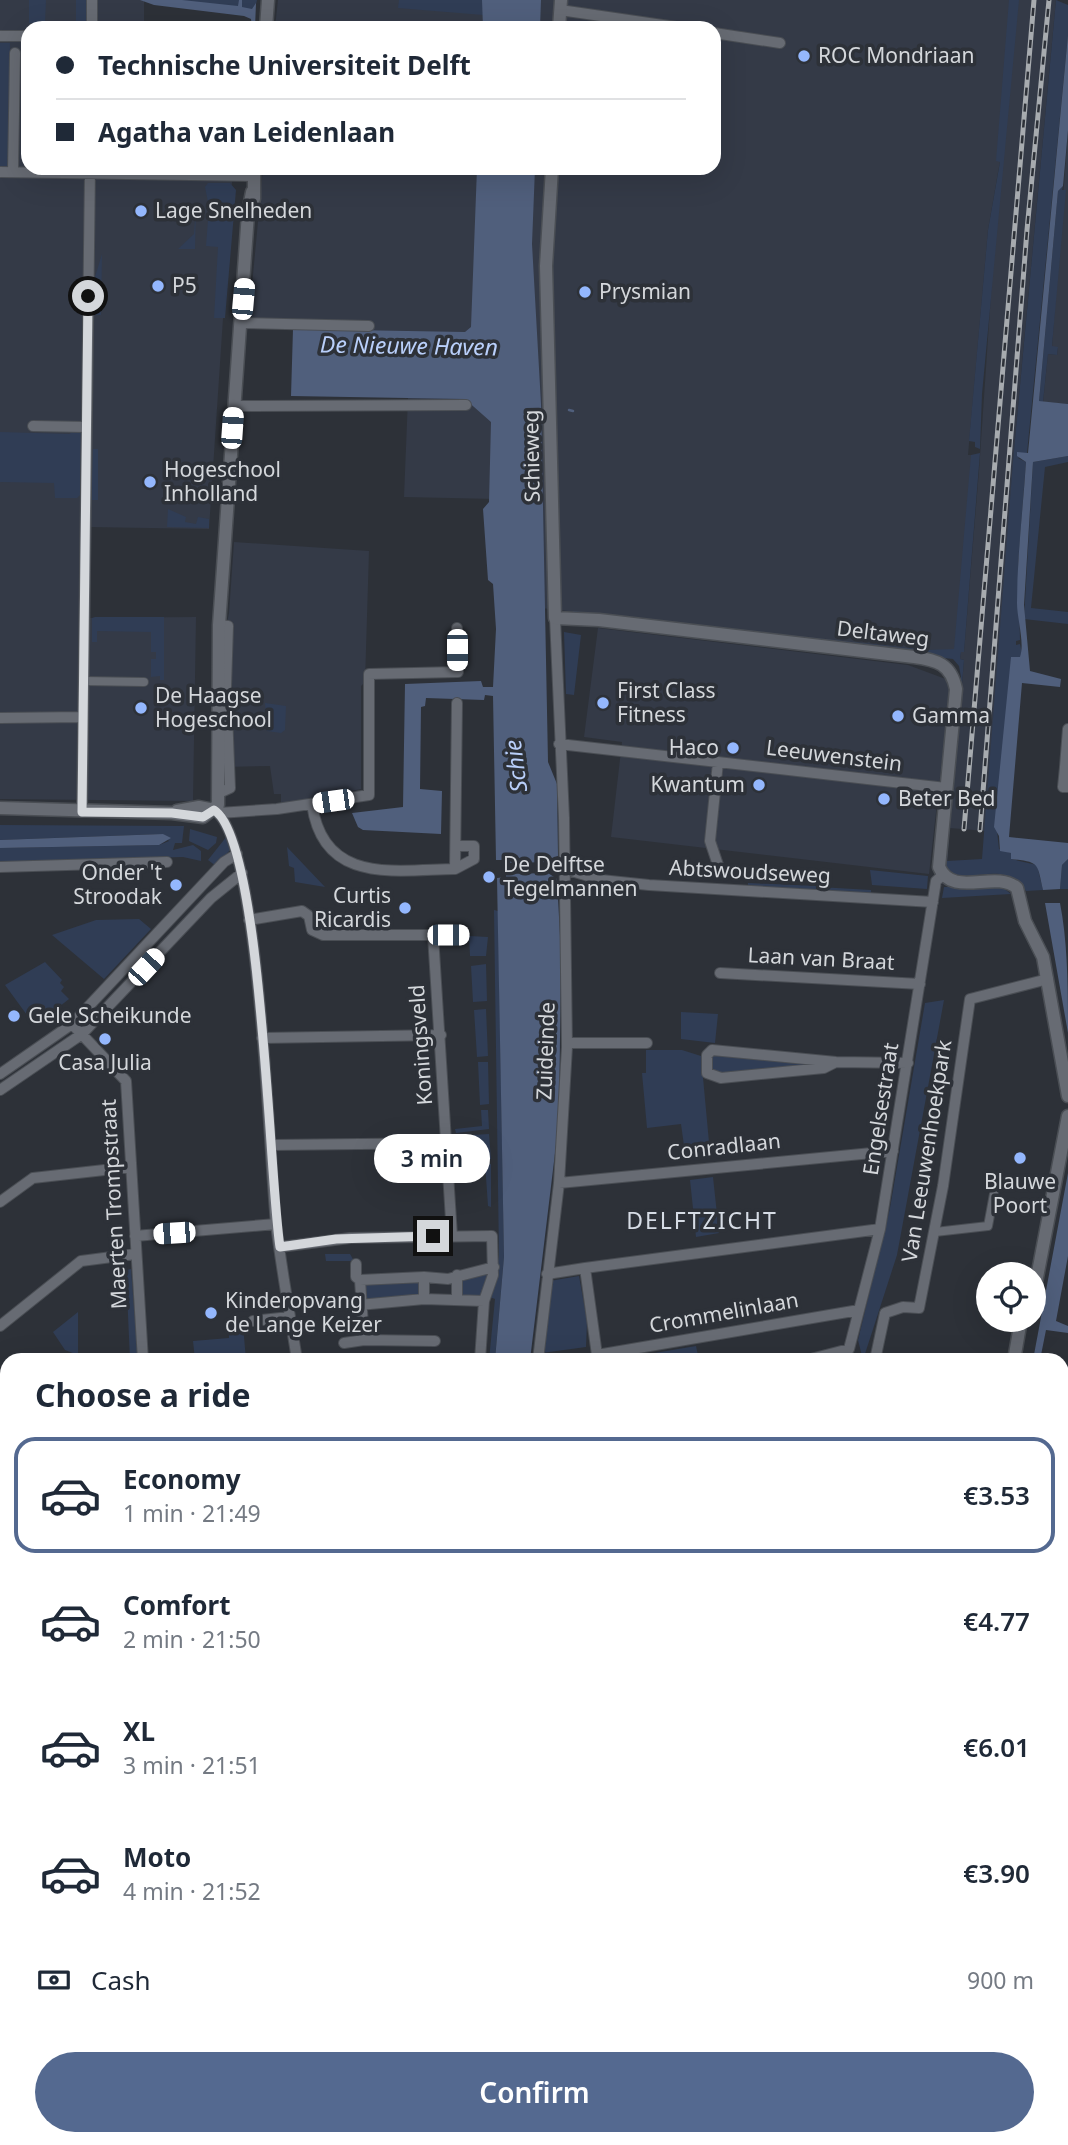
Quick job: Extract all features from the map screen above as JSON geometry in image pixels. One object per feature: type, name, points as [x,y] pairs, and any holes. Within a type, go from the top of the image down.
[{"type":"street","points":[[92,0],[92,21]]},
{"type":"street","points":[[266,21],[268,0]]},
{"type":"street","points":[[561,5],[646,21]]},
{"type":"street","points":[[721,34],[780,43]]},
{"type":"street","points":[[0,36],[21,36]]},
{"type":"street","points":[[13,172],[15,53]]},
{"type":"street","points":[[0,172],[21,172]]},
{"type":"street","points":[[79,812],[90,175]]},
{"type":"street","points":[[254,175],[253,220],[249,228],[234,406],[219,625],[219,793],[216,811],[237,854],[249,920],[262,1038],[276,1224],[296,1353]]},
{"type":"street","name":"Schieweg","points":[[552,175],[546,266],[559,744]]},
{"type":"street","points":[[241,323],[369,326]]},
{"type":"street","points":[[234,406],[466,405]]},
{"type":"street","points":[[33,426],[86,427]]},
{"type":"street","name":"Deltaweg","points":[[555,618],[599,620],[935,660],[949,669],[956,689],[938,861],[943,875]]},
{"type":"street","points":[[0,808],[172,813],[202,807],[216,811],[312,804],[369,795],[369,674],[457,672],[457,628]]},
{"type":"street","points":[[83,681],[144,682]]},
{"type":"street","points":[[456,869],[457,703]]},
{"type":"street","points":[[0,718],[82,717]]},
{"type":"street","points":[[1068,729],[1063,787],[1068,788]]},
{"type":"street","name":"Leeuwenstein","points":[[559,744],[946,788]]},
{"type":"street","name":"Zuideinde","points":[[539,1353],[559,1183],[567,1043],[565,869],[559,744]]},
{"type":"street","points":[[718,762],[710,841],[718,865]]},
{"type":"street","points":[[312,804],[320,834],[334,853],[349,864],[373,870],[456,869],[474,859],[474,846],[456,846]]},
{"type":"street","points":[[0,815],[79,812]]},
{"type":"street","points":[[0,1074],[72,1024],[224,862],[237,854]]},
{"type":"street","points":[[0,867],[167,862]]},
{"type":"street","name":"Abtswoudseweg","points":[[565,869],[601,880],[636,884],[933,902]]},
{"type":"street","points":[[0,1090],[82,1034],[211,898],[242,873]]},
{"type":"street","points":[[943,875],[958,882],[1005,881],[1017,888],[1025,921],[1041,948],[1068,1096]]},
{"type":"street","name":"Engelsestraat","points":[[834,1353],[849,1349],[880,1229],[936,881],[943,875]]},
{"type":"street","points":[[249,920],[302,911],[309,916],[312,930],[323,935],[463,935]]},
{"type":"street","name":"Koningsveld","points":[[433,935],[452,1236]]},
{"type":"street","name":"Laan van Braat","points":[[720,972],[920,984]]},
{"type":"street","name":"Van Leeuwenhoekpark","points":[[877,1353],[886,1313],[903,1307],[919,1308],[935,1232],[971,999],[1048,979]]},
{"type":"street","name":"Maerten Trompstraat","points":[[72,1024],[126,1081],[142,1353]]},
{"type":"street","points":[[262,1038],[441,1035]]},
{"type":"street","points":[[567,1043],[646,1043]]},
{"type":"street","points":[[836,1062],[824,1068],[721,1078],[707,1073],[706,1061],[712,1049],[836,1062],[908,1063]]},
{"type":"street","points":[[1040,1262],[1068,1116]]},
{"type":"street","points":[[271,1145],[447,1143]]},
{"type":"street","name":"Conradlaan","points":[[559,1183],[893,1151]]},
{"type":"street","points":[[0,1202],[33,1178],[131,1167]]},
{"type":"street","points":[[935,1232],[988,1226],[994,1194]]},
{"type":"street","points":[[135,1236],[276,1224]]},
{"type":"street","points":[[547,1274],[880,1229]]},
{"type":"street","points":[[280,1247],[341,1239],[492,1237],[494,1268],[484,1301],[480,1353]]},
{"type":"street","points":[[0,1326],[81,1261],[135,1254]]},
{"type":"street","points":[[356,1264],[356,1277],[360,1280],[359,1306],[364,1340]]},
{"type":"street","points":[[360,1280],[424,1277],[436,1279],[494,1268]]},
{"type":"street","points":[[585,1268],[594,1353]]},
{"type":"street","points":[[454,1298],[457,1275]]},
{"type":"street","points":[[424,1277],[424,1299]]},
{"type":"street","points":[[359,1306],[424,1299],[484,1301]]},
{"type":"street","name":"Crommelinlaan","points":[[617,1353],[859,1310]]},
{"type":"street","points":[[253,1321],[290,1317]]},
{"type":"street","points":[[1014,1353],[1018,1332]]},
{"type":"street","points":[[344,1342],[435,1341]]},
{"type":"shaded area","points":[[0,0],[144,0],[144,21],[21,21],[21,175],[233,175],[209,529],[89,527],[88,618],[196,617],[193,801],[0,799]]},
{"type":"shaded area","points":[[29,0],[46,0],[45,21],[29,21]]},
{"type":"shaded area","points":[[76,0],[86,0],[86,21],[76,21]]},
{"type":"shaded area","points":[[152,0],[257,0],[254,13]]},
{"type":"shaded area","points":[[278,0],[1056,0],[1015,439],[985,831],[950,828],[964,660],[960,659],[961,652],[964,652],[979,471],[1000,161],[988,230],[968,455],[973,455],[954,655],[506,604],[496,499],[404,497],[409,373],[294,371],[295,321],[249,318],[262,175],[721,175],[721,21],[276,21]]},
{"type":"shaded area","points":[[399,0],[482,0],[483,15],[398,8]]},
{"type":"shaded area","points":[[1009,0],[1019,0],[982,394],[980,449],[975,447],[975,442],[969,441],[988,230],[1000,162],[996,161]]},
{"type":"shaded area","points":[[1056,0],[1068,5],[1068,35],[1027,453],[1018,458],[1026,462],[1018,564],[1020,640],[1016,641],[1016,645],[1020,644],[1022,653],[997,831],[999,849],[1011,853],[1011,859],[1037,865],[1043,890],[1026,891],[1016,880],[1005,875],[962,876],[953,873],[946,866],[961,677],[959,666],[953,659],[571,615],[573,611],[926,650],[954,649],[971,455],[980,453],[964,652],[961,652],[960,659],[964,660],[947,861],[982,859],[1013,461]]},
{"type":"shaded area","points":[[0,43],[10,43],[9,167],[0,166]]},
{"type":"shaded area","points":[[1068,130],[1068,404],[1043,402],[1048,354],[1057,355],[1058,348],[1052,347]]},
{"type":"shaded area","points":[[208,183],[230,183],[236,190],[225,318],[214,318],[218,247],[206,246],[209,207],[205,187]]},
{"type":"shaded area","points":[[1063,186],[1062,190],[1066,190],[1052,346],[1058,347],[1057,355],[1048,354],[1043,402],[1039,401],[1058,191]]},
{"type":"shaded area","points":[[196,205],[195,249],[178,249],[194,234]]},
{"type":"shaded area","points":[[102,254],[101,315],[95,315],[95,277]]},
{"type":"shaded area","points":[[71,431],[81,431],[80,495],[77,498],[55,498],[54,483],[0,482],[0,432],[70,434]]},
{"type":"shaded area","points":[[93,449],[98,449],[98,500],[91,500]]},
{"type":"shaded area","points":[[1068,456],[1068,462],[1045,467],[1031,608],[1068,612],[1068,624],[1024,619],[1033,462]]},
{"type":"shaded area","points":[[168,509],[186,517],[185,522],[196,524],[198,517],[209,519],[209,528],[167,527]]},
{"type":"shaded area","points":[[234,542],[369,551],[365,682],[361,686],[361,789],[281,805],[281,794],[274,794],[270,766],[222,767],[224,639],[229,613]]},
{"type":"shaded area","points":[[164,617],[164,680],[160,680],[160,676],[151,677],[151,659],[156,659],[156,652],[151,652],[151,632],[97,631],[97,642],[92,642],[92,618]]},
{"type":"shaded area","points":[[598,628],[908,665],[951,681],[929,874],[611,837],[622,742],[584,737]]},
{"type":"shaded area","points":[[564,632],[581,635],[574,695],[566,694]]},
{"type":"shaded area","points":[[265,703],[286,706],[285,730],[281,733],[267,731]]},
{"type":"shaded area","points":[[0,825],[184,826],[182,843],[175,843],[173,850],[193,845],[201,851],[201,861],[183,857],[0,862],[0,848],[159,845],[169,841],[163,834],[0,840]]},
{"type":"shaded area","points":[[190,829],[217,837],[216,843],[208,850],[189,841]]},
{"type":"shaded area","points":[[227,836],[230,850],[216,866],[208,860]]},
{"type":"shaded area","points":[[287,847],[325,887],[295,882],[294,868],[289,866]]},
{"type":"shaded area","points":[[1068,859],[1068,889],[1060,889],[1062,865]]},
{"type":"shaded area","points":[[870,870],[928,876],[927,889],[872,885]]},
{"type":"shaded area","points":[[748,883],[816,886],[816,891],[748,887]]},
{"type":"shaded area","points":[[819,887],[871,890],[871,894],[819,891]]},
{"type":"shaded area","points":[[944,887],[1002,887],[1011,894],[942,898]]},
{"type":"shaded area","points":[[494,910],[498,911],[504,1257],[496,1353],[490,1353],[495,1299],[490,1297],[499,1256]]},
{"type":"shaded area","points":[[139,919],[151,929],[104,979],[52,935],[96,920]]},
{"type":"shaded area","points":[[469,936],[488,937],[486,956],[470,956]]},
{"type":"shaded area","points":[[45,962],[62,980],[60,983],[64,987],[61,991],[69,999],[35,1026],[5,985]]},
{"type":"shaded area","points":[[486,964],[487,1001],[473,1002],[471,966]]},
{"type":"shaded area","points":[[944,1000],[897,1255],[865,1353],[861,1353],[858,1340],[890,1208],[925,1003]]},
{"type":"shaded area","points":[[486,1009],[488,1056],[477,1057],[474,1010]]},
{"type":"shaded area","points":[[681,1012],[718,1014],[715,1043],[681,1039]]},
{"type":"shaded area","points":[[646,1050],[682,1050],[701,1056],[710,1153],[685,1153],[681,1124],[647,1128],[642,1073],[646,1073]]},
{"type":"shaded area","points":[[715,1054],[821,1066],[714,1075],[710,1073],[710,1056]]},
{"type":"shaded area","points":[[478,1062],[488,1062],[489,1104],[480,1105]]},
{"type":"shaded area","points":[[481,1110],[488,1110],[489,1129],[456,1133],[455,1129],[482,1126]]},
{"type":"shaded area","points":[[489,1134],[491,1159],[484,1159],[483,1146],[455,1147],[454,1136]]},
{"type":"shaded area","points":[[485,1163],[491,1164],[491,1207],[488,1206]]},
{"type":"shaded area","points":[[713,1177],[719,1233],[696,1237],[690,1180]]},
{"type":"shaded area","points":[[325,1254],[350,1254],[354,1261],[326,1261]]},
{"type":"shaded area","points":[[131,1269],[137,1353],[130,1353],[126,1270]]},
{"type":"shaded area","points":[[491,1270],[482,1300],[460,1298],[460,1276]]},
{"type":"shaded area","points":[[579,1276],[587,1321],[586,1347],[542,1353],[550,1281]]},
{"type":"shaded area","points":[[422,1280],[422,1296],[366,1302],[363,1281]]},
{"type":"shaded area","points":[[78,1312],[78,1353],[65,1350],[53,1332]]},
{"type":"shaded area","points":[[243,1325],[245,1353],[194,1353],[193,1341],[229,1338],[229,1327]]},
{"type":"shaded area","points":[[696,1346],[698,1353],[655,1353]]},
{"type":"water","points":[[140,0],[182,0],[238,6],[239,0],[242,0],[242,7],[252,9],[256,3],[255,21],[244,16],[154,5]]},
{"type":"water","points":[[482,0],[541,0],[540,21],[483,21]]},
{"type":"water","points":[[1068,35],[1068,130],[1063,186],[1058,191],[1039,401],[1068,404],[1068,456],[1033,462],[1024,605],[1030,671],[1061,679],[1060,687],[1022,683],[1009,837],[1068,843],[1068,859],[1062,865],[1060,889],[1043,890],[1036,866],[1027,861],[1011,859],[1011,853],[1000,851],[999,836],[994,827],[1011,657],[1020,657],[1021,651],[1017,585],[1026,462],[1017,456],[1017,452],[1028,453]]},
{"type":"water","points":[[477,175],[535,175],[532,244],[541,404],[548,762],[557,784],[558,856],[548,860],[548,873],[557,879],[561,955],[559,1120],[531,1353],[496,1353],[504,1257],[497,878],[506,877],[506,860],[496,860],[493,696],[485,695],[484,700],[426,698],[425,706],[421,707],[420,789],[442,791],[441,834],[363,830],[358,827],[352,813],[403,807],[405,684],[481,681],[483,687],[493,687],[496,629],[493,584],[488,580],[483,509],[489,502],[491,422],[465,399],[291,396],[293,329],[465,332],[471,327]]},
{"type":"water","points":[[163,834],[171,838],[159,845],[0,848],[0,840]]},
{"type":"water","points":[[1045,903],[1060,903],[1063,919],[1068,984],[1068,1033]]},
{"type":"water","points":[[1068,1173],[1068,1256],[1056,1321],[1068,1326],[1068,1333],[1046,1330],[1046,1291]]},
{"type":"water","points":[[1038,1332],[1046,1332],[1041,1353],[1034,1353]]},
{"type":"pier","points":[[548,862],[548,873],[506,874],[506,863]]},
{"type":"waterway","points":[[569,410],[573,411]]},
{"type":"railway","points":[[964,829],[1034,0]]},
{"type":"railway","points":[[980,830],[1027,230],[1049,0]]},
{"type":"place","name":"ROC Mondriaan","points":[[804,56]]},
{"type":"place","name":"Lage Snelheden","points":[[141,211]]},
{"type":"place","name":"P5","points":[[158,286]]},
{"type":"place","name":"Prysmian","points":[[585,292]]},
{"type":"place","name":"Hogeschool Inholland","points":[[150,482]]},
{"type":"place","name":"First Class Fitness","points":[[603,703]]},
{"type":"place","name":"De Haagse Hogeschool","points":[[141,708]]},
{"type":"place","name":"Gamma","points":[[898,716]]},
{"type":"place","name":"Haco","points":[[733,748]]},
{"type":"place","name":"Kwantum","points":[[759,785]]},
{"type":"place","name":"Beter Bed","points":[[884,799]]},
{"type":"place","name":"De Delftse Tegelmannen","points":[[489,877]]},
{"type":"place","name":"Onder 't Stroodak","points":[[176,885]]},
{"type":"place","name":"Curtis Ricardis","points":[[405,908]]},
{"type":"place","name":"Gele Scheikunde","points":[[14,1016]]},
{"type":"place","name":"Casa Julia","points":[[105,1039]]},
{"type":"place","name":"Blauwe Poort","points":[[1020,1158]]},
{"type":"place","name":"Kinderopvang de Lange Keizer","points":[[211,1313]]},
{"type":"district","name":"DELFTZICHT","points":[[702,1221]]},
{"type":"route","points":[[88,296],[82,812],[172,813],[203,817],[214,810],[219,813],[231,835],[242,873],[253,951],[280,1247],[321,1240],[433,1236]]},
{"type":"water label","name":"De Nieuwe Haven","points":[[409,346]]},
{"type":"water label","name":"Schie","points":[[516,766]]}]
